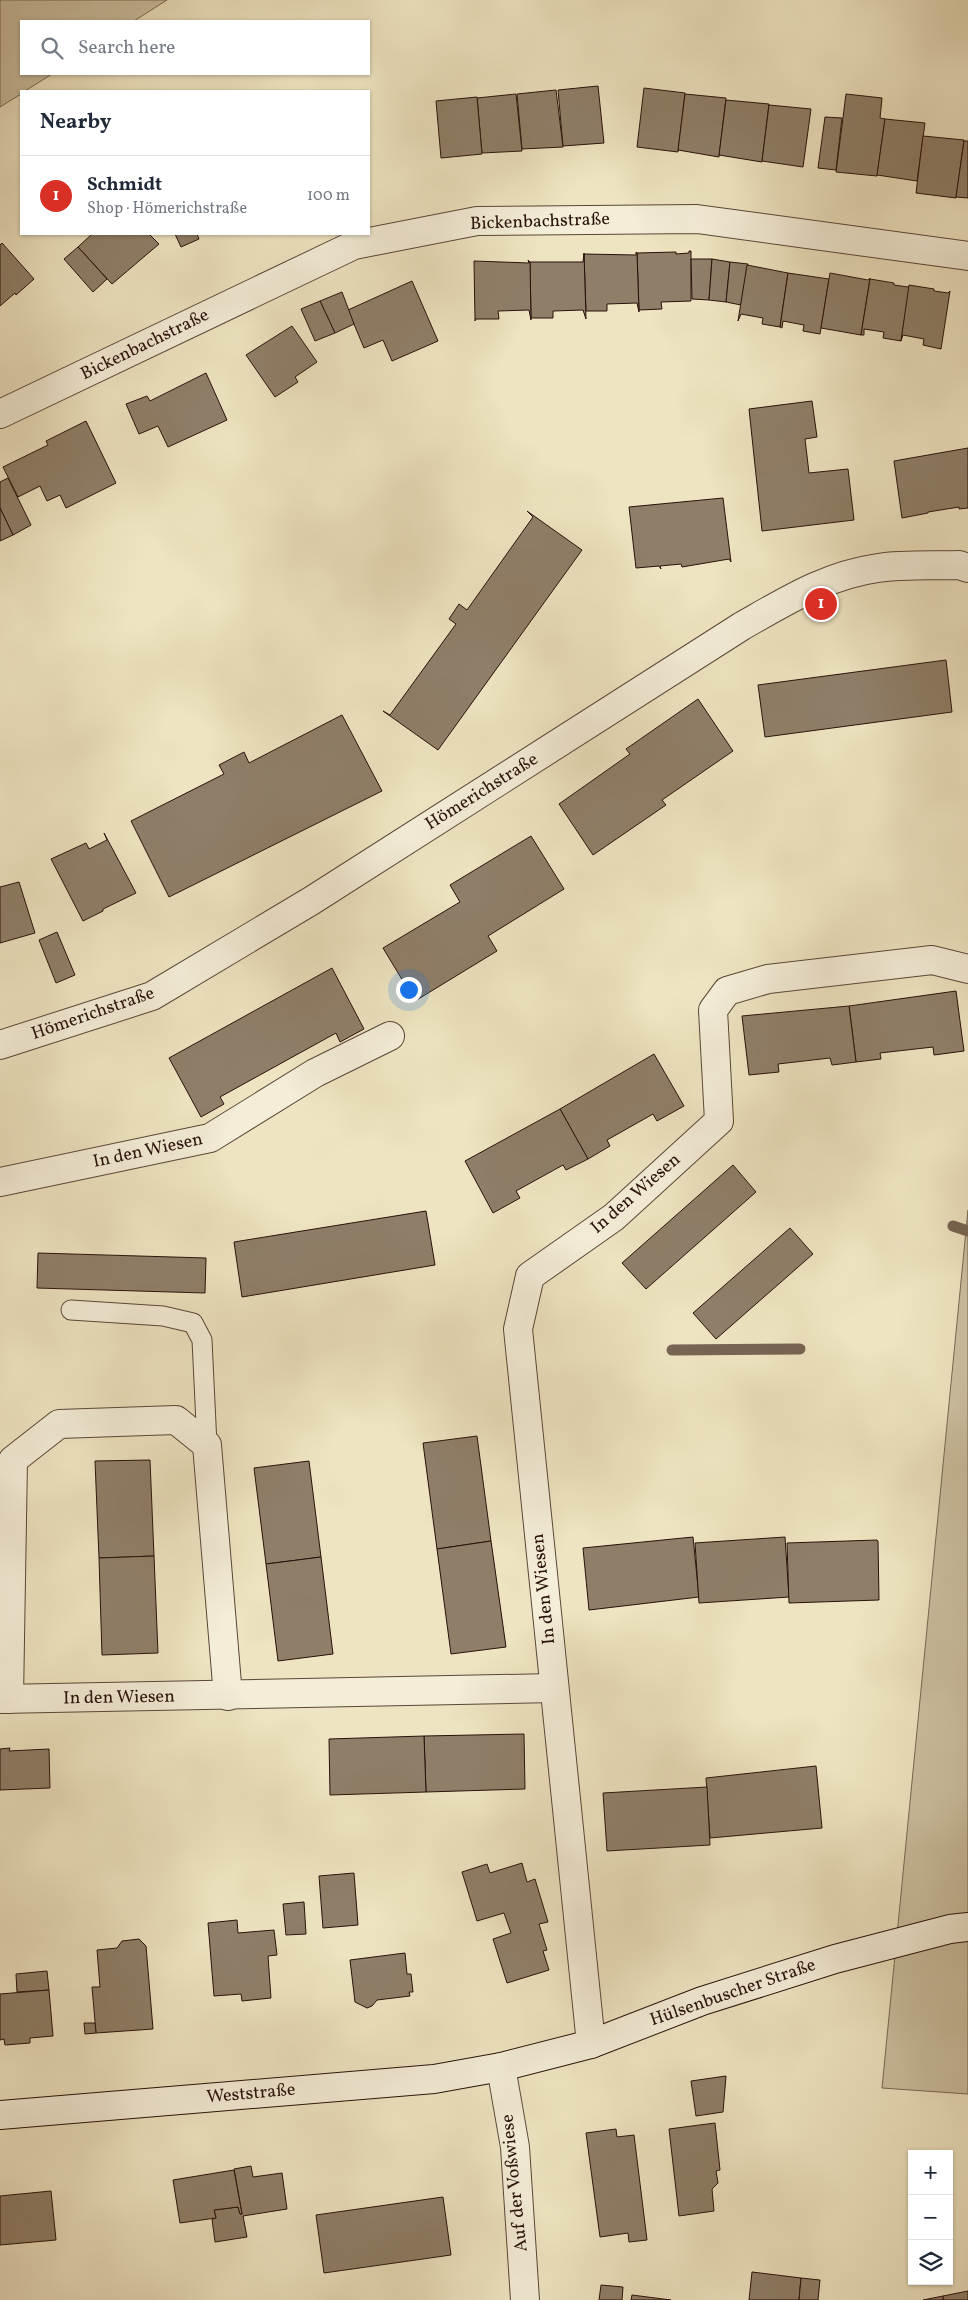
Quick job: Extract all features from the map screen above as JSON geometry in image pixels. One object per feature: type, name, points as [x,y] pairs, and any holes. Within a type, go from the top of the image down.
[{"type":"street","name":"Bickenbachstraße","points":[[0,414],[354,246],[477,222],[697,219],[968,256]]},
{"type":"street","name":"Hömerichstraße","points":[[0,1046],[152,996],[319,895],[742,626],[809,588],[825,581],[879,568],[959,565],[968,568]]},
{"type":"street","name":"In den Wiesen","points":[[591,2044],[518,1329],[530,1276],[614,1217],[719,1121],[713,1010],[727,991],[768,979],[932,960],[968,969]]},
{"type":"street","name":"In den Wiesen","points":[[0,1182],[210,1138],[315,1073],[390,1036]]},
{"type":"street","name":"In den Wiesen","points":[[207,1445],[176,1420],[59,1424],[13,1460],[5,1699],[554,1688]]},
{"type":"street","points":[[207,1445],[228,1696]]},
{"type":"street","name":"Hülsenbuscher Straße","points":[[501,2067],[591,2044],[702,2002],[835,1959],[950,1929],[968,1927]]},
{"type":"street","name":"Weststraße","points":[[0,2115],[434,2079],[501,2067]]},
{"type":"street","name":"Auf der Voßwiese","points":[[501,2067],[515,2147],[526,2300]]},
{"type":"lane","points":[[71,1310],[163,1316],[192,1323],[202,1340],[207,1445]]},
{"type":"shaded area","points":[[0,0],[167,0],[136,20],[20,20],[20,75],[50,75],[27,90],[20,90],[20,95],[0,107]]},
{"type":"shaded area","points":[[968,1210],[968,2094],[882,2088]]},
{"type":"building","points":[[598,86],[604,143],[563,146],[558,90]]},
{"type":"building","points":[[644,88],[685,93],[678,152],[637,147]]},
{"type":"building","points":[[556,90],[563,147],[522,149],[517,94]]},
{"type":"building","points":[[516,94],[522,151],[482,153],[477,98]]},
{"type":"building","points":[[685,94],[726,98],[719,157],[678,150]]},
{"type":"building","points":[[846,94],[882,98],[880,118],[885,119],[877,176],[836,172]]},
{"type":"building","points":[[477,97],[482,154],[441,158],[436,101]]},
{"type":"building","points":[[726,100],[769,104],[762,162],[719,155]]},
{"type":"building","points":[[769,105],[811,109],[803,167],[762,161]]},
{"type":"building","points":[[825,117],[842,118],[836,170],[818,168]]},
{"type":"building","points":[[885,119],[925,123],[917,181],[877,175]]},
{"type":"building","points":[[923,136],[964,140],[956,198],[916,193]]},
{"type":"building","points":[[964,141],[968,141],[968,198],[956,197]]},
{"type":"building","points":[[91,235],[150,235],[159,244],[112,284],[78,247]]},
{"type":"building","points":[[175,235],[197,235],[199,239],[181,247]]},
{"type":"building","points":[[2,243],[34,279],[0,306],[0,245]]},
{"type":"building","points":[[78,247],[107,279],[93,292],[64,259]]},
{"type":"building","points":[[691,251],[691,301],[661,302],[662,309],[639,310],[637,253],[676,252],[676,254],[689,253]]},
{"type":"building","points":[[636,252],[639,312],[637,303],[607,304],[607,311],[586,311],[584,254],[636,255]]},
{"type":"building","points":[[584,253],[586,319],[583,310],[553,311],[553,318],[531,318],[530,262],[583,262]]},
{"type":"building","points":[[691,259],[712,259],[709,300],[692,299]]},
{"type":"building","points":[[712,259],[730,262],[726,302],[709,300]]},
{"type":"building","points":[[528,260],[530,262],[531,320],[529,310],[498,311],[499,319],[476,319],[475,321],[474,261],[529,263]]},
{"type":"building","points":[[730,262],[748,264],[741,305],[726,302]]},
{"type":"building","points":[[747,265],[788,273],[780,327],[762,324],[763,318],[741,314],[738,321]]},
{"type":"building","points":[[788,273],[829,279],[820,334],[803,331],[804,325],[783,321],[782,328],[780,327]]},
{"type":"building","points":[[830,273],[868,280],[870,278],[861,335],[821,328]]},
{"type":"building","points":[[870,279],[894,283],[894,285],[908,287],[910,285],[901,341],[883,338],[884,332],[864,329],[864,335],[861,335]]},
{"type":"building","points":[[412,281],[438,341],[392,361],[383,340],[364,348],[348,310]]},
{"type":"building","points":[[909,285],[934,289],[934,291],[948,293],[950,291],[941,349],[923,345],[924,339],[903,335],[901,341]]},
{"type":"building","points":[[342,292],[354,324],[335,333],[320,301]]},
{"type":"building","points":[[320,301],[335,333],[315,341],[301,309]]},
{"type":"building","points":[[292,326],[317,362],[295,377],[298,382],[275,397],[246,355]]},
{"type":"building","points":[[206,373],[227,420],[168,447],[158,426],[139,434],[126,404],[147,396],[150,401]]},
{"type":"building","points":[[812,401],[817,437],[805,439],[809,473],[848,469],[854,520],[762,531],[749,409]]},
{"type":"building","points":[[86,421],[116,483],[66,508],[60,495],[47,501],[40,486],[18,497],[3,467],[48,445],[46,441]]},
{"type":"building","points":[[968,448],[968,508],[959,509],[959,507],[902,518],[894,461]]},
{"type":"building","points":[[8,478],[31,525],[13,535],[0,508],[0,482]]},
{"type":"building","points":[[723,498],[731,562],[729,559],[682,567],[681,564],[660,566],[661,569],[659,566],[636,568],[629,507]]},
{"type":"building","points":[[0,508],[13,535],[0,541]]},
{"type":"building","points":[[527,511],[582,550],[438,750],[383,711],[390,715],[456,624],[449,619],[459,604],[467,610],[533,517]]},
{"type":"building","points":[[946,660],[952,712],[765,737],[758,685]]},
{"type":"building","points":[[698,699],[733,751],[662,800],[666,805],[593,855],[559,804],[630,754],[626,749]]},
{"type":"building","points":[[342,715],[382,791],[169,897],[131,821],[224,774],[219,765],[244,752],[249,763]]},
{"type":"building","points":[[104,833],[136,893],[83,921],[51,859],[86,843],[89,849],[107,840]]},
{"type":"building","points":[[531,836],[564,889],[488,936],[497,951],[415,1001],[383,948],[460,902],[450,885]]},
{"type":"building","points":[[19,882],[35,933],[0,943],[0,887]]},
{"type":"building","points":[[57,932],[75,975],[56,983],[39,940]]},
{"type":"building","points":[[332,968],[364,1029],[340,1042],[336,1033],[220,1097],[224,1104],[201,1117],[169,1058]]},
{"type":"building","points":[[956,991],[964,1051],[934,1055],[933,1047],[880,1053],[881,1059],[856,1062],[849,1006]]},
{"type":"building","points":[[849,1006],[856,1062],[832,1065],[830,1058],[778,1064],[779,1072],[749,1075],[742,1016]]},
{"type":"building","points":[[654,1054],[684,1106],[657,1121],[653,1114],[607,1140],[610,1146],[588,1159],[560,1109]]},
{"type":"building","points":[[560,1109],[588,1159],[566,1170],[563,1165],[516,1191],[520,1198],[493,1213],[465,1161]]},
{"type":"building","points":[[733,1165],[756,1192],[646,1289],[622,1263]]},
{"type":"building","points":[[426,1211],[435,1265],[242,1297],[234,1242]]},
{"type":"building","points":[[790,1228],[813,1254],[716,1339],[693,1313]]},
{"type":"building","points":[[38,1253],[206,1258],[205,1293],[37,1288]]},
{"type":"building","points":[[477,1436],[491,1541],[437,1549],[423,1443]]},
{"type":"building","points":[[150,1460],[154,1556],[99,1558],[95,1461]]},
{"type":"building","points":[[309,1461],[321,1557],[266,1564],[254,1468]]},
{"type":"building","points":[[693,1537],[699,1597],[589,1610],[583,1548]]},
{"type":"building","points":[[785,1537],[789,1597],[699,1603],[695,1543]]},
{"type":"building","points":[[877,1540],[879,1600],[789,1603],[787,1543]]},
{"type":"building","points":[[491,1541],[506,1647],[451,1654],[437,1549]]},
{"type":"building","points":[[154,1556],[158,1653],[102,1655],[99,1558]]},
{"type":"building","points":[[321,1557],[333,1654],[278,1661],[266,1564]]},
{"type":"building","points":[[524,1734],[525,1789],[426,1792],[424,1736]]},
{"type":"building","points":[[424,1736],[426,1792],[330,1795],[329,1739]]},
{"type":"building","points":[[10,1748],[9,1751],[49,1749],[50,1788],[0,1790],[0,1749]]},
{"type":"building","points":[[816,1766],[822,1828],[710,1838],[706,1778]]},
{"type":"building","points":[[707,1787],[710,1845],[607,1851],[603,1793]]},
{"type":"building","points":[[522,1863],[527,1882],[535,1879],[548,1922],[539,1924],[547,1950],[543,1951],[549,1970],[507,1983],[493,1939],[511,1933],[504,1913],[477,1921],[462,1872],[487,1864],[490,1873]]},
{"type":"building","points":[[354,1873],[358,1925],[323,1928],[319,1876]]},
{"type":"building","points":[[304,1902],[306,1934],[286,1935],[283,1904]]},
{"type":"building","points":[[237,1920],[238,1933],[274,1930],[277,1955],[268,1956],[271,1998],[242,2001],[241,1994],[214,1996],[208,1923]]},
{"type":"building","points":[[139,1939],[146,1946],[153,2029],[96,2033],[92,1987],[100,1987],[97,1950],[117,1948],[122,1941]]},
{"type":"building","points":[[405,1953],[407,1974],[411,1974],[413,1992],[409,1992],[410,1996],[377,2000],[372,2006],[367,2008],[355,2002],[350,1960]]},
{"type":"building","points":[[47,1971],[49,1990],[17,1992],[16,1974]]},
{"type":"building","points":[[49,1990],[53,2036],[30,2038],[30,2043],[5,2045],[4,2039],[0,2040],[0,1994]]},
{"type":"building","points":[[84,2023],[95,2023],[96,2033],[85,2034]]},
{"type":"building","points":[[726,2076],[723,2112],[696,2116],[691,2081]]},
{"type":"building","points":[[715,2123],[720,2170],[716,2171],[718,2183],[712,2189],[714,2211],[679,2216],[669,2129]]},
{"type":"building","points":[[616,2129],[617,2137],[634,2135],[647,2240],[629,2242],[628,2233],[600,2237],[586,2133]]},
{"type":"building","points":[[251,2166],[253,2177],[282,2173],[287,2209],[243,2216],[247,2237],[215,2242],[212,2219],[216,2218],[214,2210],[238,2207],[240,2214],[242,2214],[234,2169]]},
{"type":"building","points":[[234,2170],[242,2214],[240,2214],[238,2207],[214,2210],[216,2218],[180,2223],[173,2180]]},
{"type":"building","points":[[51,2191],[56,2240],[0,2245],[0,2196]]},
{"type":"building","points":[[443,2197],[451,2255],[324,2273],[316,2215]]},
{"type":"building","points":[[752,2272],[801,2278],[799,2300],[749,2300]]},
{"type":"building","points":[[801,2278],[820,2280],[818,2300],[799,2300]]},
{"type":"building","points":[[601,2285],[623,2287],[622,2300],[599,2300]]},
{"type":"building","points":[[968,2291],[968,2300],[943,2300],[943,2296]]},
{"type":"building","points":[[632,2295],[671,2300],[631,2300]]},
{"type":"building","points":[[943,2296],[943,2300],[923,2300]]},
{"type":"waterway","points":[[953,1226],[968,1231]]},
{"type":"waterway","points":[[672,1350],[800,1349]]},
{"type":"place","name":"Schmidt","points":[[821,604]]}]
